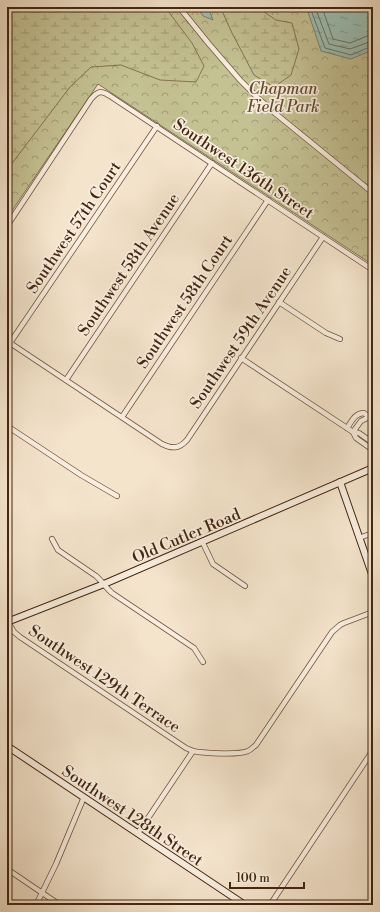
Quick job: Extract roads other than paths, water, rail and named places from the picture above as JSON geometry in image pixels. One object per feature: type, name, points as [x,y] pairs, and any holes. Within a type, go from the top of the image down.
[{"type":"main road","name":"Old Cutler Road","points":[[8,622],[104,584],[373,468]]},
{"type":"main road","points":[[340,482],[373,577]]},
{"type":"main road","name":"Southwest 128th Street","points":[[7,746],[245,905]]},
{"type":"street","points":[[179,7],[212,49],[259,99],[280,118],[373,193]]},
{"type":"street","name":"Southwest 136th Street","points":[[7,226],[91,99],[98,92],[102,92],[212,162],[373,270]]},
{"type":"street","name":"Southwest 57th Court","points":[[9,342],[157,126]]},
{"type":"street","name":"Southwest 58th Avenue","points":[[66,380],[212,162]]},
{"type":"street","name":"Southwest 58th Court","points":[[122,417],[268,200]]},
{"type":"street","name":"Southwest 59th Avenue","points":[[122,417],[165,445],[175,448],[182,445],[187,440],[323,237]]},
{"type":"street","points":[[279,302],[326,333],[340,339]]},
{"type":"street","points":[[9,342],[122,417]]},
{"type":"street","points":[[241,358],[353,432],[359,433],[373,443]]},
{"type":"street","points":[[347,428],[354,417],[359,413],[364,413],[371,417]]},
{"type":"street","points":[[353,432],[361,421],[371,417]]},
{"type":"street","points":[[7,426],[81,475],[117,496]]},
{"type":"street","points":[[353,432],[356,438],[372,449]]},
{"type":"street","points":[[359,538],[373,534]]},
{"type":"street","points":[[52,539],[58,550],[101,579],[112,593],[194,648],[203,662]]},
{"type":"street","points":[[202,541],[213,564],[245,586]]},
{"type":"street","points":[[138,833],[193,751],[236,753],[251,750],[332,632],[344,623],[373,612]]},
{"type":"street","name":"Southwest 129th Terrace","points":[[8,622],[14,632],[20,637],[193,751]]},
{"type":"street","points":[[270,905],[373,750]]},
{"type":"street","points":[[36,905],[84,797]]},
{"type":"street","points":[[7,869],[60,905]]},
{"type":"water","points":[[197,7],[208,7],[213,20],[203,16]]},
{"type":"water","points":[[296,7],[373,7],[373,50],[351,59],[321,51],[308,12]]},
{"type":"park label","name":"Chapman Field Park","points":[[283,97]]}]
